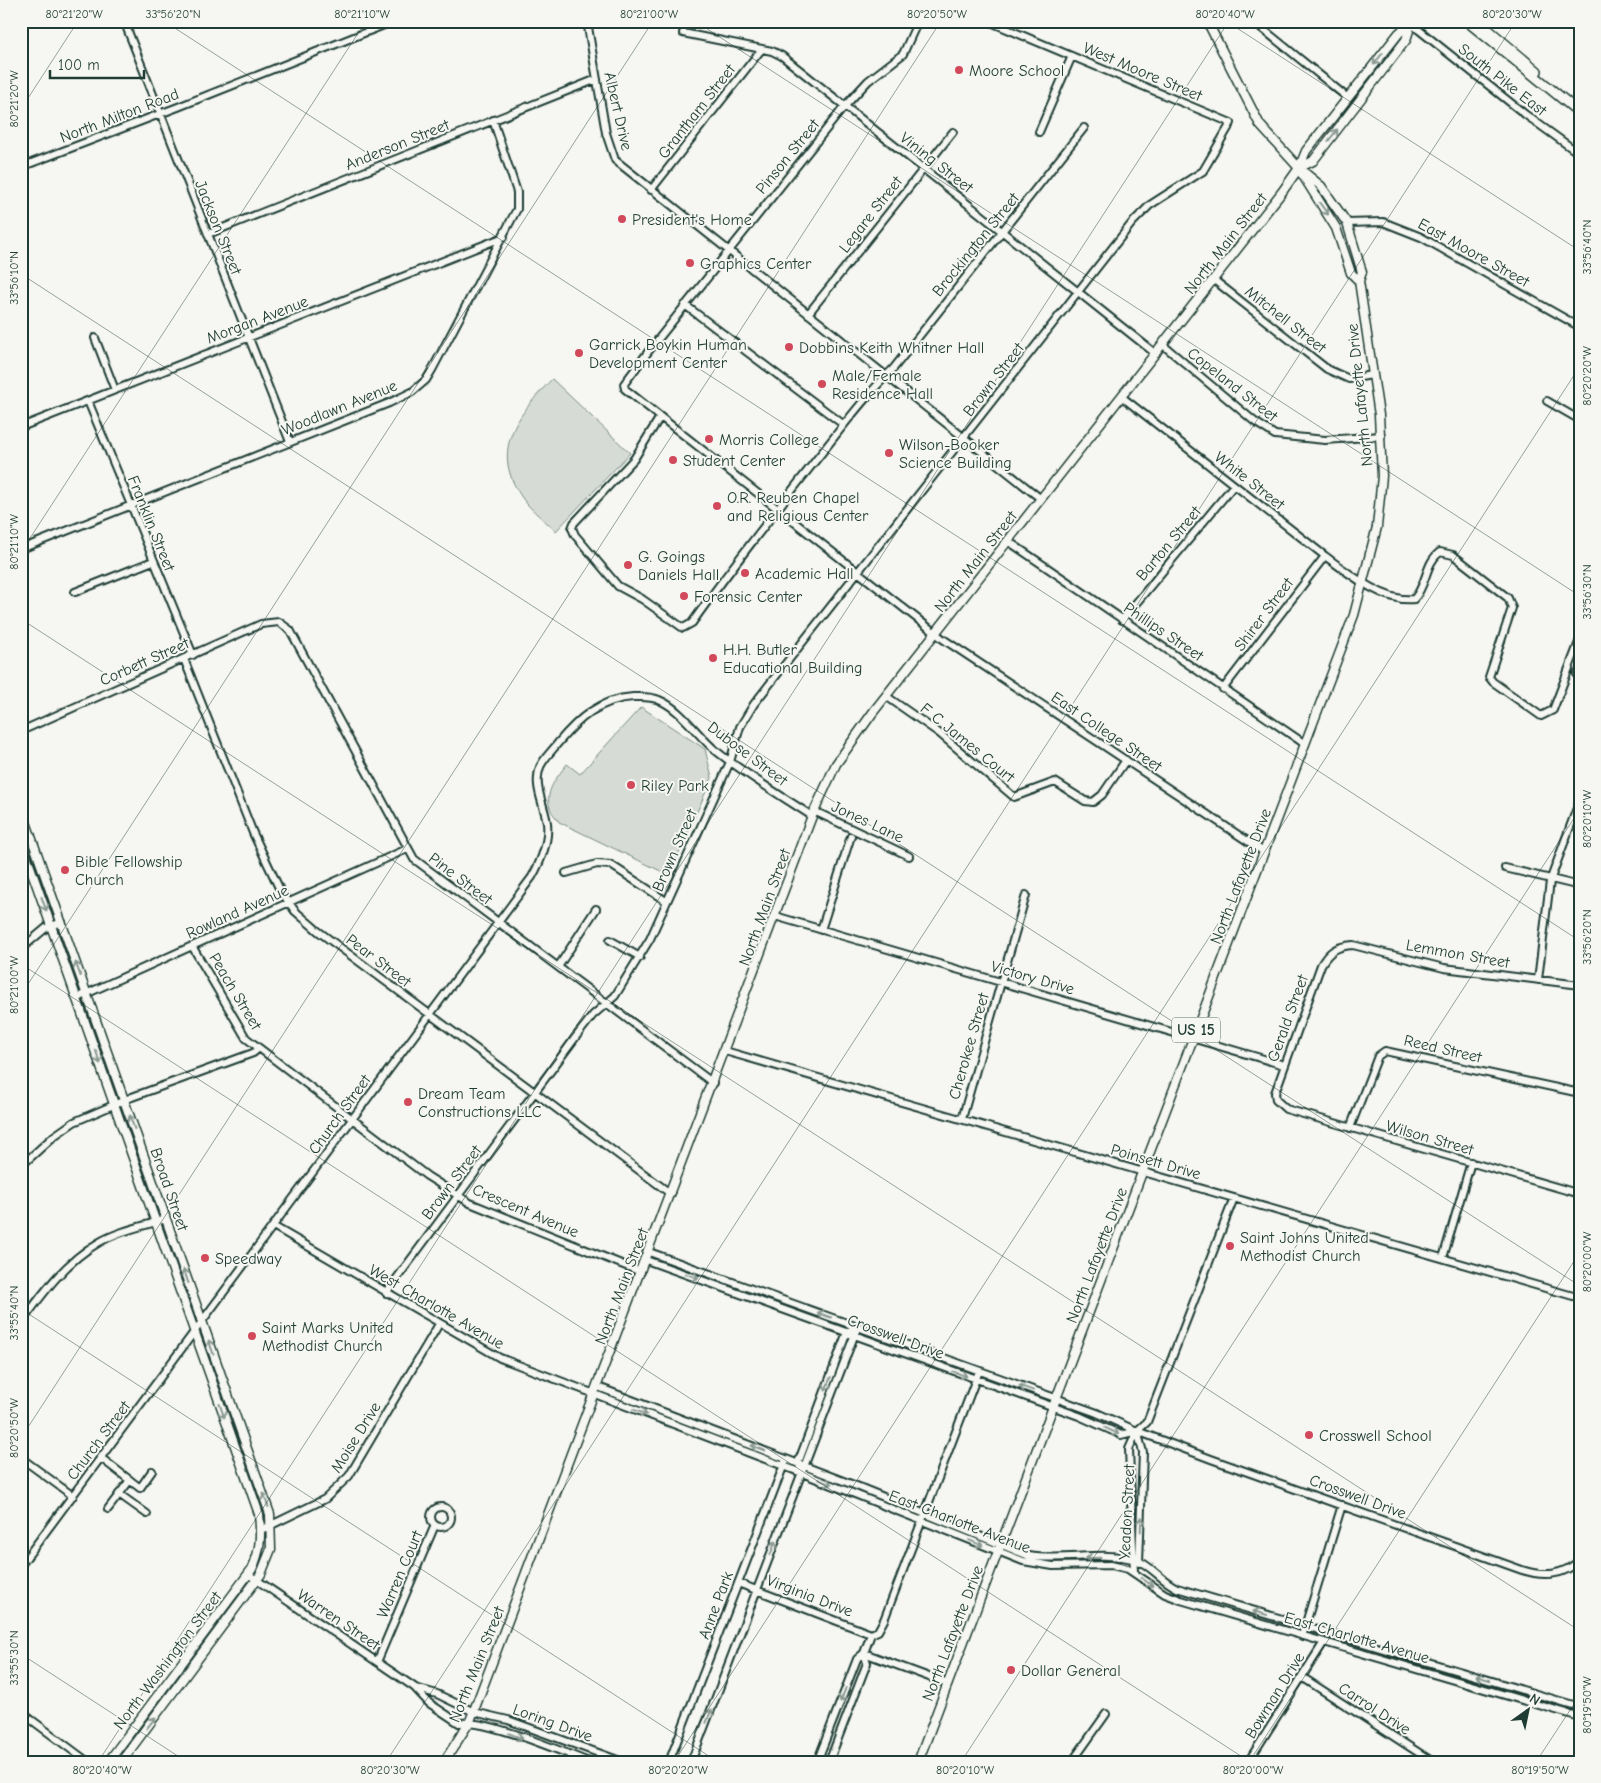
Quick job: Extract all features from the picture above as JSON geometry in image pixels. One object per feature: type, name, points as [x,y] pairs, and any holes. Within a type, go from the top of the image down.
[{"type":"highway","points":[[1467,21],[1552,87],[1580,106]]},
{"type":"highway","points":[[1478,21],[1580,114]]},
{"type":"main road","points":[[1207,21],[1260,125],[1299,168],[1336,228],[1351,273],[1359,281]]},
{"type":"main road","points":[[1299,168],[1313,161],[1406,40],[1411,22]]},
{"type":"main road","points":[[1299,168],[1306,151],[1399,33],[1411,22]]},
{"type":"main road","name":"North Lafayette Drive","points":[[918,1762],[1354,616],[1364,583],[1380,506],[1381,436],[1359,281],[1362,272],[1354,240],[1347,224],[1321,186],[1299,168]]},
{"type":"main road","name":"North Main Street","points":[[444,1762],[470,1722],[474,1712],[813,814],[836,764],[886,696],[1214,280],[1299,168]]},
{"type":"main road","name":"Broad Street","points":[[21,808],[268,1508],[272,1542],[269,1557],[257,1580]]},
{"type":"main road","name":"Broad Street","points":[[21,841],[259,1514],[261,1530],[260,1549],[248,1574]]},
{"type":"main road","name":"North Washington Street","points":[[108,1762],[248,1574]]},
{"type":"main road","name":"North Washington Street","points":[[121,1762],[257,1580]]},
{"type":"street","name":"Jackson Street","points":[[124,21],[290,442]]},
{"type":"street","name":"North Milton Road","points":[[21,167],[394,21]]},
{"type":"street","name":"Albert Drive","points":[[587,21],[612,156],[728,252],[1041,499]]},
{"type":"street","name":"Pinson Street","points":[[624,384],[844,107],[868,81],[903,54],[918,21]]},
{"type":"street","name":"West Moore Street","points":[[988,21],[1231,123]]},
{"type":"street","points":[[1253,21],[1348,98]]},
{"type":"street","name":"South Pike East","points":[[1411,22],[1526,115],[1580,154]]},
{"type":"street","name":"Vining Street","points":[[683,33],[772,51],[782,56],[1156,354]]},
{"type":"street","name":"Grantham Street","points":[[651,190],[761,50]]},
{"type":"street","points":[[1039,132],[1072,56]]},
{"type":"street","name":"Anderson Street","points":[[208,234],[597,79]]},
{"type":"street","name":"Woodlawn Avenue","points":[[21,549],[389,403],[412,392],[422,384],[440,356],[515,214],[518,197],[493,120]]},
{"type":"street","name":"Brown Street","points":[[386,1293],[593,1015],[615,996],[640,957],[730,762],[740,727],[746,715],[1143,211],[1208,166],[1231,123]]},
{"type":"street","name":"Brockington Street","points":[[778,509],[1084,128]]},
{"type":"street","name":"Legare Street","points":[[808,314],[953,132]]},
{"type":"street","name":"East Moore Street","points":[[1347,224],[1383,222],[1421,237],[1580,327]]},
{"type":"street","name":"Morgan Avenue","points":[[21,427],[504,237]]},
{"type":"street","name":"Mitchell Street","points":[[1214,280],[1327,369],[1349,378],[1372,375]]},
{"type":"street","points":[[686,305],[844,425]]},
{"type":"street","points":[[96,338],[115,390]]},
{"type":"street","name":"Copeland Street","points":[[1163,345],[1248,416],[1275,435],[1325,440],[1381,436]]},
{"type":"street","name":"East College Street","points":[[624,384],[625,389],[660,418],[935,633],[1264,852]]},
{"type":"street","name":"White Street","points":[[1122,397],[1325,556],[1364,583],[1393,597],[1414,599],[1420,593],[1432,558],[1440,552],[1453,555],[1508,598],[1512,608],[1489,676],[1492,682],[1541,716],[1553,710],[1579,642]]},
{"type":"street","name":"Franklin Street","points":[[88,401],[193,655]]},
{"type":"street","points":[[1547,401],[1580,420]]},
{"type":"street","points":[[660,418],[634,459],[574,522],[572,528],[575,535],[618,586],[642,599],[683,628],[686,628],[692,623],[725,575],[778,509]]},
{"type":"street","name":"Barton Street","points":[[1122,620],[1234,485]]},
{"type":"street","name":"Phillips Street","points":[[1008,541],[1305,744]]},
{"type":"street","name":"Shirer Street","points":[[1224,688],[1325,556]]},
{"type":"street","points":[[75,592],[153,561]]},
{"type":"street","name":"Corbett Street","points":[[21,731],[261,624],[279,622]]},
{"type":"street","name":"Pine Street","points":[[279,622],[290,630],[407,849],[420,864],[713,1083]]},
{"type":"street","name":"Pear Street","points":[[184,659],[264,857],[288,903],[318,931],[670,1194]]},
{"type":"street","name":"F C James Court","points":[[886,696],[939,732],[1014,797],[1055,782],[1085,801],[1093,802],[1102,795],[1126,760]]},
{"type":"street","name":"Dubose Street","points":[[643,697],[658,699],[666,704],[730,762],[813,814]]},
{"type":"street","name":"Church Street","points":[[21,1565],[532,877],[543,854],[547,823],[538,794],[538,780],[543,761],[588,712],[603,703],[622,698],[643,697]]},
{"type":"street","points":[[1538,980],[1550,881],[1580,800]]},
{"type":"street","name":"Jones Lane","points":[[813,814],[909,856]]},
{"type":"street","points":[[821,930],[851,836]]},
{"type":"street","name":"Rowland Avenue","points":[[77,998],[407,849]]},
{"type":"street","points":[[566,873],[596,864],[611,865],[666,901]]},
{"type":"street","points":[[1505,868],[1550,881],[1580,886]]},
{"type":"street","name":"Cherokee Street","points":[[962,1119],[1026,895]]},
{"type":"street","points":[[558,967],[596,910]]},
{"type":"street","name":"Victory Drive","points":[[775,916],[1284,1065]]},
{"type":"street","points":[[21,949],[52,926],[62,922]]},
{"type":"street","points":[[610,940],[640,957]]},
{"type":"street","name":"Lemmon Street","points":[[1334,950],[1353,945],[1444,968],[1580,985]]},
{"type":"street","name":"Peach Street","points":[[192,946],[238,1026],[246,1038],[258,1049]]},
{"type":"street","name":"Gerald Street","points":[[1276,1100],[1275,1089],[1321,965],[1334,950]]},
{"type":"street","points":[[21,1166],[65,1127],[125,1100],[253,1053],[258,1049]]},
{"type":"street","name":"Crescent Avenue","points":[[258,1049],[352,1120],[458,1196],[641,1272]]},
{"type":"street","name":"Reed Street","points":[[1350,1128],[1378,1056],[1385,1050],[1580,1093]]},
{"type":"street","name":"Poinsett Drive","points":[[725,1051],[1580,1298]]},
{"type":"street","name":"Wilson Street","points":[[1276,1100],[1286,1108],[1350,1128],[1580,1194]]},
{"type":"street","points":[[1443,1258],[1471,1162]]},
{"type":"street","name":"Yeadon Street","points":[[1134,1572],[1129,1449],[1137,1431],[1147,1422],[1234,1198]]},
{"type":"street","points":[[21,1323],[62,1271],[84,1253],[105,1240],[166,1219]]},
{"type":"street","name":"West Charlotte Avenue","points":[[273,1226],[500,1358],[596,1391]]},
{"type":"street","name":"Crosswell Drive","points":[[647,1256],[856,1336],[1053,1407],[1121,1435],[1137,1431]]},
{"type":"street","name":"Crosswell Drive","points":[[647,1256],[857,1327],[1056,1398],[1097,1413],[1137,1431],[1536,1574],[1552,1574],[1571,1567],[1580,1560]]},
{"type":"street","name":"Moise Drive","points":[[261,1530],[324,1499],[349,1476],[439,1324]]},
{"type":"street","points":[[798,1464],[847,1332],[857,1327]]},
{"type":"street","name":"Anne Park","points":[[692,1762],[856,1336],[857,1327]]},
{"type":"street","points":[[817,1762],[857,1659],[864,1653],[871,1634],[881,1627],[979,1371]]},
{"type":"street","name":"East Charlotte Avenue","points":[[596,1391],[786,1459],[798,1464],[804,1470],[922,1521],[999,1548],[1039,1557],[1113,1557],[1132,1559],[1140,1562],[1160,1579],[1177,1588],[1580,1707]]},
{"type":"street","name":"East Charlotte Avenue","points":[[596,1391],[783,1466],[804,1470],[924,1514],[1040,1565],[1110,1565],[1134,1572],[1173,1597],[1580,1717]]},
{"type":"street","name":"Yeadon Street","points":[[1134,1572],[1140,1562],[1142,1452],[1137,1431]]},
{"type":"street","points":[[21,1458],[73,1496]]},
{"type":"street","points":[[101,1458],[140,1488],[152,1471]]},
{"type":"street","name":"Anne Park","points":[[669,1762],[786,1459]]},
{"type":"street","points":[[108,1509],[130,1480]]},
{"type":"street","points":[[119,1494],[147,1514]]},
{"type":"street","name":"Bowman Drive","points":[[1302,1636],[1342,1505]]},
{"type":"street","name":"Warren Court","points":[[376,1662],[435,1525]]},
{"type":"street","name":"Warren Street","points":[[248,1574],[414,1687],[430,1703],[459,1723],[470,1722]]},
{"type":"street","name":"Virginia Drive","points":[[738,1583],[871,1634]]},
{"type":"street","name":"Bowman Drive","points":[[1250,1761],[1324,1642]]},
{"type":"street","points":[[864,1653],[948,1684]]},
{"type":"street","points":[[829,1762],[867,1663],[864,1653]]},
{"type":"street","name":"Carrol Drive","points":[[1302,1677],[1433,1762]]},
{"type":"street","name":"Warren Street","points":[[414,1687],[437,1694],[474,1712]]},
{"type":"street","points":[[21,1712],[88,1762]]},
{"type":"street","name":"Loring Drive","points":[[474,1712],[508,1720],[623,1762]]},
{"type":"street","points":[[1072,1762],[1106,1714]]},
{"type":"street","name":"Loring Drive","points":[[470,1722],[589,1762]]},
{"type":"shaded area","points":[[552,379],[630,453],[556,531],[534,512],[523,499],[513,481],[508,465],[508,449],[512,434],[519,420],[528,406]]},
{"type":"shaded area","name":"Riley Park","points":[[641,707],[705,749],[712,778],[669,875],[559,822],[551,810],[549,802],[550,790],[567,764],[580,774]]},
{"type":"place","name":"Moore School","points":[[959,70]]},
{"type":"place","name":"President's Home","points":[[622,219]]},
{"type":"place","name":"Graphics Center","points":[[690,263]]},
{"type":"place","name":"Dobbins Keith Whitner Hall","points":[[789,347]]},
{"type":"place","name":"Garrick Boykin Human Development Center","points":[[579,353]]},
{"type":"place","name":"Male/Female Residence Hall","points":[[822,384]]},
{"type":"place","name":"Morris College","points":[[709,439]]},
{"type":"place","name":"Wilson-Booker Science Building","points":[[889,453]]},
{"type":"place","name":"Student Center","points":[[673,460]]},
{"type":"place","name":"O.R. Reuben Chapel and Religious Center","points":[[717,506]]},
{"type":"place","name":"G. Goings Daniels Hall","points":[[628,565]]},
{"type":"place","name":"Academic Hall","points":[[745,573]]},
{"type":"place","name":"Forensic Center","points":[[684,596]]},
{"type":"place","name":"H.H. Butler Educational Building","points":[[713,658]]},
{"type":"place","name":"Riley Park","points":[[631,785]]},
{"type":"place","name":"Bible Fellowship Church","points":[[65,870]]},
{"type":"place","name":"Dream Team Constructions LLC","points":[[408,1102]]},
{"type":"place","name":"Saint Johns United Methodist Church","points":[[1230,1246]]},
{"type":"place","name":"Speedway","points":[[205,1258]]},
{"type":"place","name":"Saint Marks United Methodist Church","points":[[252,1336]]},
{"type":"place","name":"Crosswell School","points":[[1309,1435]]},
{"type":"place","name":"Dollar General","points":[[1011,1670]]}]
